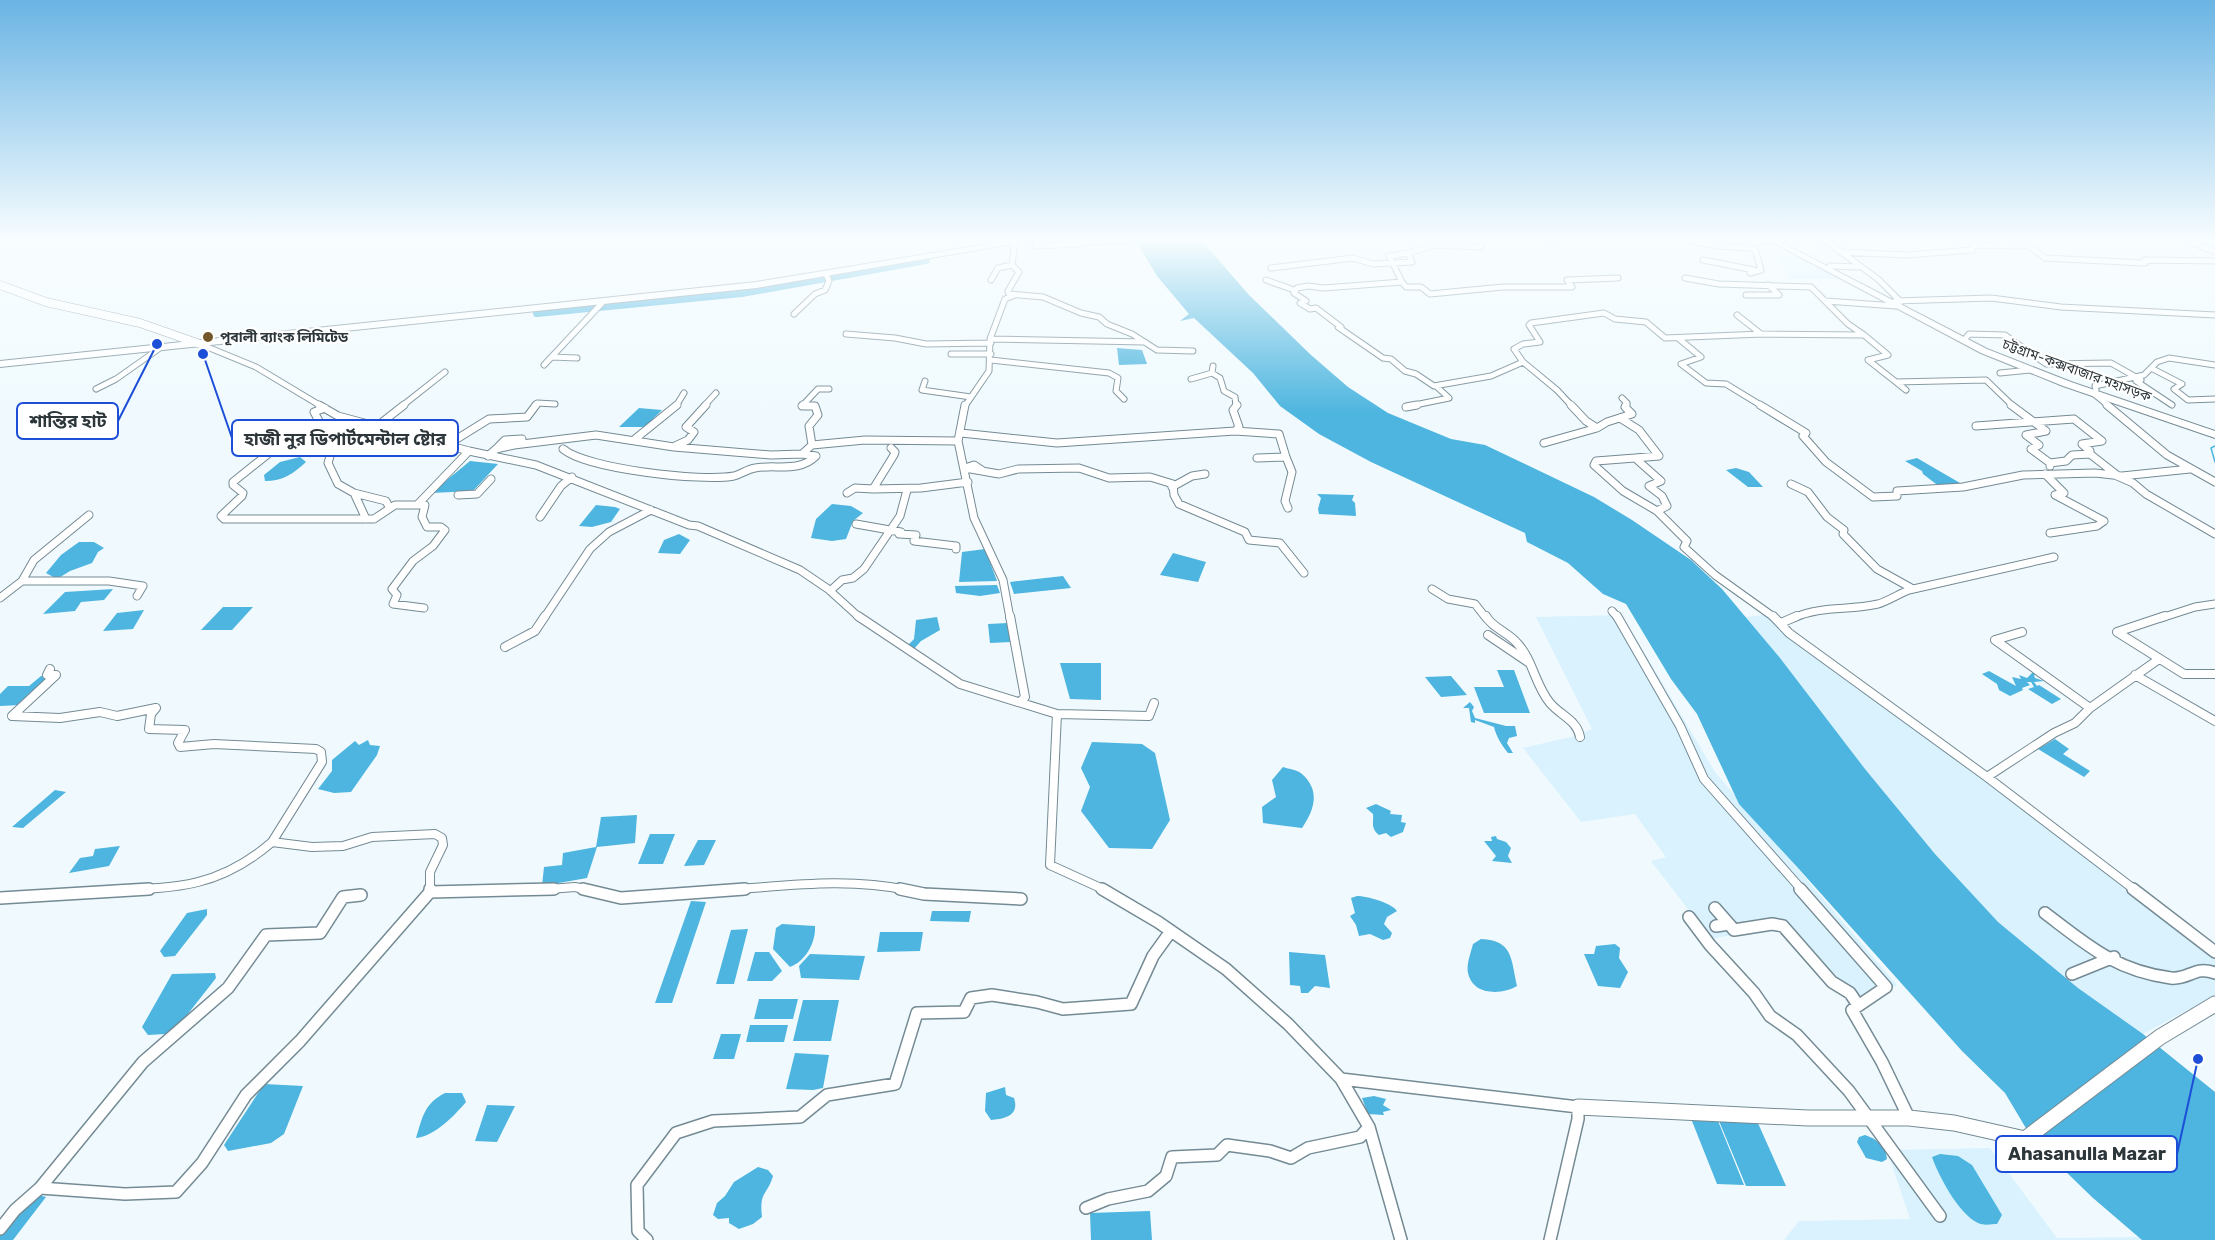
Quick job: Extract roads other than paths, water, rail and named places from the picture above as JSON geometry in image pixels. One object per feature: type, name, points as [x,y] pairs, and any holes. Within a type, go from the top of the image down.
[{"type":"highway","points":[[5,364],[631,299]]},
{"type":"highway","name":"চট্টগ্রাম-কক্সবাজার মহাসড়ক","points":[[1889,299],[1961,340],[2032,370],[2215,433]]},
{"type":"highway","name":"চট্টগ্রাম-কক্সবাজার মহাসড়ক","points":[[1890,299],[1965,339],[2032,370]]},
{"type":"main road","points":[[38,299],[140,323],[200,344]]},
{"type":"main road","points":[[1578,1107],[1871,1119],[1910,1118],[1954,1123],[2025,1139],[2160,1037],[2215,1004]]},
{"type":"street","points":[[794,314],[809,299]]},
{"type":"street","points":[[1006,299],[1003,302],[990,341],[989,371],[965,405],[958,441],[974,518],[1003,580],[1025,697],[1020,702]]},
{"type":"street","points":[[1047,299],[1081,313],[1100,317],[1107,324],[1147,342],[1157,350],[1192,351]]},
{"type":"street","points":[[1303,299],[1306,301],[1300,303],[1310,309],[1316,308],[1341,327],[1338,327],[1383,358],[1391,359],[1405,371],[1416,374],[1436,386],[1449,398],[1407,407]]},
{"type":"street","points":[[1824,299],[1848,324],[1888,355],[1868,360],[1906,390]]},
{"type":"street","points":[[1894,299],[1897,303]]},
{"type":"street","points":[[1826,301],[1897,303],[1975,299]]},
{"type":"street","points":[[1998,299],[2061,307],[2215,315]]},
{"type":"street","points":[[544,365],[603,302]]},
{"type":"street","points":[[1597,428],[1586,421],[1557,390],[1523,362],[1514,349],[1523,344],[1540,342],[1529,325],[1531,323],[1604,313],[1615,319],[1646,322],[1665,338],[1762,334],[1864,335]]},
{"type":"street","points":[[1737,315],[1762,334]]},
{"type":"street","points":[[1965,339],[1969,333],[2005,334],[2046,364]]},
{"type":"street","points":[[846,334],[895,338],[926,344],[990,341],[1147,342]]},
{"type":"street","points":[[1677,338],[1701,357],[1681,364],[1706,383],[1726,384],[1806,433],[1803,436],[1826,462],[1873,496],[1887,498],[1897,496],[1897,490],[1964,487],[2023,475],[2095,473],[2118,476],[2190,470]]},
{"type":"street","points":[[200,344],[256,367],[338,416],[469,452],[521,460],[572,477],[689,525],[698,526],[800,570],[830,591],[863,621],[960,684],[1057,714],[1149,716],[1154,703]]},
{"type":"street","points":[[96,389],[116,379],[160,348]]},
{"type":"street","points":[[951,354],[1109,373],[1118,378],[1116,391],[1124,399]]},
{"type":"street","points":[[552,357],[577,358]]},
{"type":"street","points":[[2215,365],[2169,358],[2151,368],[2144,375],[2095,386],[2095,392],[2166,455],[2215,482]]},
{"type":"street","points":[[1436,386],[1491,376],[1523,362]]},
{"type":"street","points":[[2000,374],[2032,370],[2046,364],[2111,363],[2141,380],[2136,381],[2172,405]]},
{"type":"street","points":[[0,370],[5,364]]},
{"type":"street","points":[[2151,368],[2182,384],[2174,389],[2188,400],[2215,399]]},
{"type":"street","points":[[1191,379],[1213,369],[1221,378],[1224,391],[1234,395],[1237,399],[1237,405],[1233,410],[1239,427],[1235,431]]},
{"type":"street","points":[[424,608],[393,604],[397,595],[392,589],[413,561],[434,546],[445,530],[441,527],[427,527],[422,517],[426,507],[418,504],[389,507],[374,519],[224,519],[220,516],[242,496],[243,493],[232,482],[278,446],[325,436],[353,436],[376,427],[445,372]]},
{"type":"street","points":[[1896,382],[1986,380],[2008,402],[2046,431],[2026,435],[2038,445],[2031,447],[2050,463]]},
{"type":"street","points":[[925,381],[922,390],[971,397]]},
{"type":"street","points":[[812,445],[809,426],[818,415],[817,410],[815,406],[802,405],[818,389],[829,389],[823,389]]},
{"type":"street","points":[[635,439],[675,407],[684,393]]},
{"type":"street","points":[[674,447],[688,440],[694,432],[686,428],[716,393]]},
{"type":"street","points":[[1544,443],[1597,428],[1632,414],[1622,398]]},
{"type":"street","points":[[447,445],[489,419],[527,417],[537,403],[555,404]]},
{"type":"street","points":[[325,408],[314,412],[324,429],[325,436],[333,446],[328,463],[338,484],[354,493],[386,501],[389,507]]},
{"type":"street","points":[[1620,418],[1637,426],[1645,435],[1647,444],[1659,456],[1596,461],[1594,465],[1623,491],[1658,511],[1688,541],[1684,547],[1720,579],[1751,598],[1781,623],[1789,633],[1987,777],[2215,952]]},
{"type":"street","points":[[1976,426],[2074,419],[2102,441],[2082,444],[2090,454],[2125,482],[2133,483],[2146,494],[2215,534]]},
{"type":"street","points":[[961,433],[1057,443],[1235,431],[1279,434],[1292,472],[1285,501],[1288,508]]},
{"type":"street","points":[[488,456],[496,449],[539,441],[596,435],[635,439],[674,447],[771,455],[816,456],[808,464],[781,468],[754,468],[733,476],[677,477],[606,464],[569,454],[563,449]]},
{"type":"street","points":[[802,454],[812,445],[865,440],[958,441]]},
{"type":"street","points":[[873,489],[878,484],[884,468],[892,460],[895,452],[891,448]]},
{"type":"street","points":[[418,504],[430,489],[469,452]]},
{"type":"street","points":[[2050,463],[2066,460],[2072,454],[2090,454]]},
{"type":"street","points":[[1257,458],[1286,457]]},
{"type":"street","points":[[1635,458],[1661,481],[1649,486],[1662,496],[1667,506],[1658,511]]},
{"type":"street","points":[[2050,463],[2048,470],[2055,475]]},
{"type":"street","points":[[965,468],[1011,474],[1018,470],[1081,468],[1110,478],[1167,479],[1173,484],[1172,487],[1179,504],[1245,532],[1250,540],[1280,543],[1291,557],[1299,562],[1304,573]]},
{"type":"street","points":[[1172,487],[1192,476],[1205,474]]},
{"type":"street","points":[[2045,474],[2064,493],[2055,495],[2104,521],[2097,526],[2050,533]]},
{"type":"street","points":[[540,517],[548,509],[560,485],[572,477]]},
{"type":"street","points":[[458,495],[477,494],[491,479]]},
{"type":"street","points":[[847,493],[855,488],[907,490],[937,488],[968,482]]},
{"type":"street","points":[[1791,484],[1808,492],[1827,517],[1844,530],[1843,534],[1849,542],[1887,576],[1901,579],[1913,589]]},
{"type":"street","points":[[830,591],[842,580],[853,579],[864,569],[900,516],[907,490]]},
{"type":"street","points":[[354,493],[366,519]]},
{"type":"street","points":[[505,647],[535,631],[590,549],[609,532],[651,510]]},
{"type":"street","points":[[0,598],[22,581],[34,560],[89,515]]},
{"type":"street","points":[[857,523],[881,529],[892,529],[901,532],[899,534],[916,535],[914,541],[956,546],[956,549]]},
{"type":"street","points":[[1781,623],[1812,610],[1881,604],[1884,598],[1913,589],[2011,569],[2054,557]]},
{"type":"street","points":[[22,581],[109,581],[143,586],[137,596]]},
{"type":"street","points":[[1432,589],[1448,600],[1474,604],[1484,613],[1488,621],[1507,632],[1527,653],[1528,662],[1551,704],[1578,727],[1580,737]]},
{"type":"street","points":[[2215,604],[2195,607],[2117,632],[2188,675],[2215,674]]},
{"type":"street","points":[[1612,611],[1621,621],[1680,726],[1704,779],[1886,987],[1852,1010],[1882,1062],[1910,1118]]},
{"type":"street","points":[[2022,632],[1995,640],[2028,663],[2055,687],[2090,708]]},
{"type":"street","points":[[1488,635],[1528,662]]},
{"type":"street","points":[[1987,777],[2054,733],[2075,723],[2090,708],[2159,659]]},
{"type":"street","points":[[0,898],[192,886],[230,874],[255,859],[272,842],[322,762],[321,752],[316,749],[253,745],[180,747],[178,743],[185,730],[149,729],[152,714],[156,708],[117,716],[100,712],[60,718],[12,716],[56,675],[47,675],[50,669]]},
{"type":"street","points":[[2135,675],[2215,721]]},
{"type":"street","points":[[1057,714],[1050,865],[1099,887],[1171,931],[1226,969],[1288,1024],[1341,1079],[1369,1127],[1401,1240]]},
{"type":"street","points":[[40,1188],[144,1196],[176,1192],[202,1163],[246,1095],[300,1041],[430,892],[430,872],[443,845],[442,838],[435,834],[372,837],[343,846],[312,847],[272,842]]},
{"type":"street","points":[[430,892],[531,891],[575,887],[621,897],[840,882],[877,884],[924,894],[1021,899]]},
{"type":"street","points":[[0,1229],[15,1210],[40,1188],[143,1062],[228,988],[266,935],[320,933],[343,897],[361,895]]},
{"type":"street","points":[[1715,908],[1734,930],[1772,924],[1783,926],[1832,982],[1851,993],[1858,1005]]},
{"type":"street","points":[[2045,913],[2110,958],[2143,973],[2175,978],[2193,970],[2206,969],[2215,973]]},
{"type":"street","points":[[1689,917],[1710,945],[1754,993],[1770,1016],[1797,1035],[1871,1119],[1940,1216]]},
{"type":"street","points":[[1716,926],[1729,924]]},
{"type":"street","points":[[646,1240],[638,1232],[637,1185],[676,1133],[713,1121],[801,1117],[827,1095],[895,1084],[917,1013],[964,1012],[971,998],[992,995],[1063,1009],[1131,1004],[1152,956],[1171,931]]},
{"type":"street","points":[[2072,974],[2110,958]]},
{"type":"street","points":[[1341,1079],[1578,1107],[1578,1119],[1550,1240]]},
{"type":"street","points":[[1086,1208],[1108,1199],[1148,1191],[1166,1176],[1172,1157],[1217,1155],[1227,1145],[1270,1151],[1291,1158],[1308,1148],[1360,1137],[1369,1127]]},
{"type":"water","points":[[1176,299],[1253,299],[1348,387],[1388,413],[1451,439],[1485,445],[1594,497],[1691,560],[1722,589],[1780,658],[1865,769],[1935,854],[1998,922],[2078,988],[2143,1034],[2215,1092],[2215,1240],[2142,1240],[2093,1198],[2033,1140],[2005,1093],[1962,1051],[1739,804],[1697,714],[1671,679],[1626,604],[1603,594],[1568,563],[1527,542],[1525,533],[1371,462],[1319,434],[1280,406],[1253,373],[1194,318],[1180,321],[1189,314]]},
{"type":"water","points":[[1117,348],[1142,350],[1147,364],[1119,365]]},
{"type":"water","points":[[639,408],[662,410],[645,427],[619,427]]},
{"type":"water","points":[[300,457],[306,462],[292,473],[277,480],[265,481],[264,475],[280,462]]},
{"type":"water","points":[[1917,458],[1960,483],[1940,487],[1922,471],[1905,461]]},
{"type":"water","points":[[470,461],[498,464],[473,491],[431,493]]},
{"type":"water","points":[[1736,468],[1749,472],[1763,487],[1748,487],[1726,470]]},
{"type":"water","points":[[1317,494],[1354,495],[1352,500],[1355,503],[1356,516],[1319,514],[1321,498]]},
{"type":"water","points":[[832,504],[851,506],[863,513],[853,521],[846,539],[832,541],[811,538],[816,519]]},
{"type":"water","points":[[596,505],[620,509],[611,522],[592,527],[579,526]]},
{"type":"water","points":[[679,534],[690,540],[680,554],[658,553],[664,540]]},
{"type":"water","points":[[79,542],[94,542],[104,548],[98,552],[92,563],[70,571],[57,579],[46,573],[61,555]]},
{"type":"water","points":[[985,549],[997,581],[959,582],[962,552]]},
{"type":"water","points":[[1173,553],[1206,562],[1198,582],[1160,575]]},
{"type":"water","points":[[1063,576],[1071,588],[1014,594],[1010,582]]},
{"type":"water","points":[[997,585],[1000,593],[980,596],[956,593],[955,586]]},
{"type":"water","points":[[113,589],[104,600],[81,602],[75,611],[43,614],[65,592]]},
{"type":"water","points":[[223,607],[253,607],[232,630],[201,630]]},
{"type":"water","points":[[144,610],[133,629],[103,631],[117,613]]},
{"type":"water","points":[[937,617],[940,630],[921,641],[914,649],[908,645],[914,639],[916,620]]},
{"type":"water","points":[[1008,623],[1011,642],[990,643],[988,624]]},
{"type":"water","points":[[1060,663],[1101,663],[1101,700],[1070,699]]},
{"type":"water","points":[[1497,670],[1514,670],[1530,713],[1484,713],[1474,687],[1504,687]]},
{"type":"water","points":[[1989,671],[2016,686],[2012,677],[2021,679],[2019,675],[2027,678],[2034,671],[2037,674],[2034,675],[2035,678],[2044,681],[2034,682],[2037,686],[2039,685],[2061,699],[2052,704],[2028,689],[2034,687],[2031,682],[2027,682],[2030,685],[2022,688],[2023,690],[2010,696],[1999,690],[1997,684],[1982,674]]},
{"type":"water","points":[[41,676],[49,677],[20,705],[0,706],[0,694],[8,686],[29,686]]},
{"type":"water","points":[[1451,676],[1467,695],[1441,697],[1425,677]]},
{"type":"water","points":[[1470,702],[1474,707],[1472,711],[1475,718],[1515,726],[1517,736],[1509,738],[1507,743],[1513,753],[1505,750],[1494,727],[1475,720],[1475,723],[1471,722],[1469,708],[1463,708]]},
{"type":"water","points":[[2055,739],[2069,749],[2063,754],[2090,771],[2084,777],[2038,749]]},
{"type":"water","points":[[368,740],[370,745],[380,746],[377,755],[351,792],[334,793],[318,789],[332,771],[332,760],[355,741],[359,745]]},
{"type":"water","points":[[1092,742],[1142,744],[1155,753],[1170,820],[1152,849],[1109,848],[1081,811],[1090,787],[1081,768]]},
{"type":"water","points":[[1283,767],[1300,773],[1312,787],[1314,801],[1302,828],[1263,823],[1262,807],[1276,797],[1272,780]]},
{"type":"water","points":[[55,790],[66,792],[23,828],[12,827]]},
{"type":"water","points":[[1376,804],[1391,811],[1390,814],[1402,815],[1401,822],[1406,823],[1403,832],[1391,837],[1386,833],[1379,835],[1376,832],[1373,827],[1373,814],[1366,808]]},
{"type":"water","points":[[637,815],[635,843],[597,847],[587,878],[542,886],[544,867],[562,865],[563,853],[596,847],[601,817]]},
{"type":"water","points":[[650,834],[675,834],[663,864],[638,864]]},
{"type":"water","points":[[1496,836],[1511,848],[1508,856],[1512,863],[1492,861],[1496,856],[1484,841],[1492,841],[1491,837]]},
{"type":"water","points":[[698,840],[716,840],[704,865],[684,866]]},
{"type":"water","points":[[120,846],[109,866],[69,873],[80,858],[93,856],[95,849]]},
{"type":"water","points":[[1357,896],[1379,900],[1397,911],[1387,917],[1384,924],[1392,933],[1390,938],[1383,940],[1370,934],[1359,936],[1350,916],[1355,913],[1351,898]]},
{"type":"water","points":[[691,901],[706,902],[672,1003],[655,1003]]},
{"type":"water","points":[[207,909],[207,915],[175,956],[164,957],[160,951],[187,913]]},
{"type":"water","points":[[932,911],[971,911],[969,922],[930,921]]},
{"type":"water","points":[[782,924],[815,926],[814,938],[809,950],[801,960],[790,967],[773,949],[776,928]]},
{"type":"water","points":[[748,929],[734,984],[716,984],[731,930]]},
{"type":"water","points":[[880,932],[923,932],[920,951],[877,952]]},
{"type":"water","points":[[1481,939],[1491,940],[1505,947],[1509,953],[1517,986],[1504,991],[1489,992],[1482,990],[1471,981],[1468,973],[1469,958],[1473,944]]},
{"type":"water","points":[[1615,944],[1620,948],[1619,958],[1628,972],[1620,988],[1598,986],[1584,954],[1594,954],[1596,946]]},
{"type":"water","points":[[755,952],[769,952],[782,971],[772,981],[747,981]]},
{"type":"water","points":[[1289,952],[1325,955],[1330,988],[1315,986],[1308,993],[1301,993],[1300,986],[1290,985]]},
{"type":"water","points":[[810,954],[865,956],[859,980],[801,978],[799,966]]},
{"type":"water","points":[[215,973],[216,978],[180,1024],[165,1034],[148,1035],[142,1027],[172,974]]},
{"type":"water","points":[[759,999],[798,999],[793,1019],[754,1019]]},
{"type":"water","points":[[803,1000],[839,1000],[831,1041],[793,1041]]},
{"type":"water","points":[[750,1025],[788,1025],[784,1042],[746,1042]]},
{"type":"water","points":[[721,1034],[741,1034],[734,1059],[713,1059]]},
{"type":"water","points":[[795,1053],[829,1055],[823,1088],[786,1089]]},
{"type":"water","points":[[264,1084],[303,1086],[284,1134],[271,1143],[228,1151],[224,1145]]},
{"type":"water","points":[[1005,1087],[1006,1095],[1014,1098],[1015,1109],[1006,1117],[991,1120],[985,1111],[986,1093]]},
{"type":"water","points":[[445,1093],[462,1093],[466,1102],[437,1129],[430,1134],[416,1138],[428,1106]]},
{"type":"water","points":[[1374,1096],[1386,1099],[1383,1105],[1391,1110],[1383,1112],[1384,1115],[1368,1114],[1362,1098]]},
{"type":"water","points":[[487,1105],[515,1106],[497,1142],[475,1141]]},
{"type":"water","points":[[1690,1116],[1716,1116],[1744,1185],[1717,1184]]},
{"type":"water","points":[[1719,1121],[1757,1121],[1786,1186],[1746,1186]]},
{"type":"water","points":[[1865,1135],[1880,1144],[1885,1150],[1887,1159],[1882,1162],[1866,1158],[1857,1142],[1859,1137]]},
{"type":"water","points":[[1940,1154],[1958,1156],[1972,1165],[2002,1215],[1997,1224],[1978,1223],[1964,1212],[1939,1174],[1932,1157]]},
{"type":"water","points":[[758,1167],[768,1170],[773,1176],[763,1198],[762,1217],[753,1224],[739,1229],[729,1223],[729,1218],[718,1219],[713,1215],[717,1203],[725,1196],[734,1182]]},
{"type":"water","points":[[35,1194],[46,1197],[13,1240],[0,1240],[0,1233]]},
{"type":"water","points":[[1150,1211],[1152,1240],[1091,1240],[1090,1213]]},
{"type":"waterway","points":[[537,313],[682,299]]},
{"type":"waterway","points":[[2215,446],[2211,448],[2215,462]]},
{"type":"place","name":"পূবালী ব্যাংক লিমিটেড","points":[[208,337]]},
{"type":"place","name":"শান্তির হাট","points":[[157,344]]},
{"type":"place","name":"হাজী নুর ডিপার্টমেন্টাল ষ্টোর","points":[[203,354]]},
{"type":"place","name":"Ahasanulla Mazar","points":[[2198,1059]]}]
